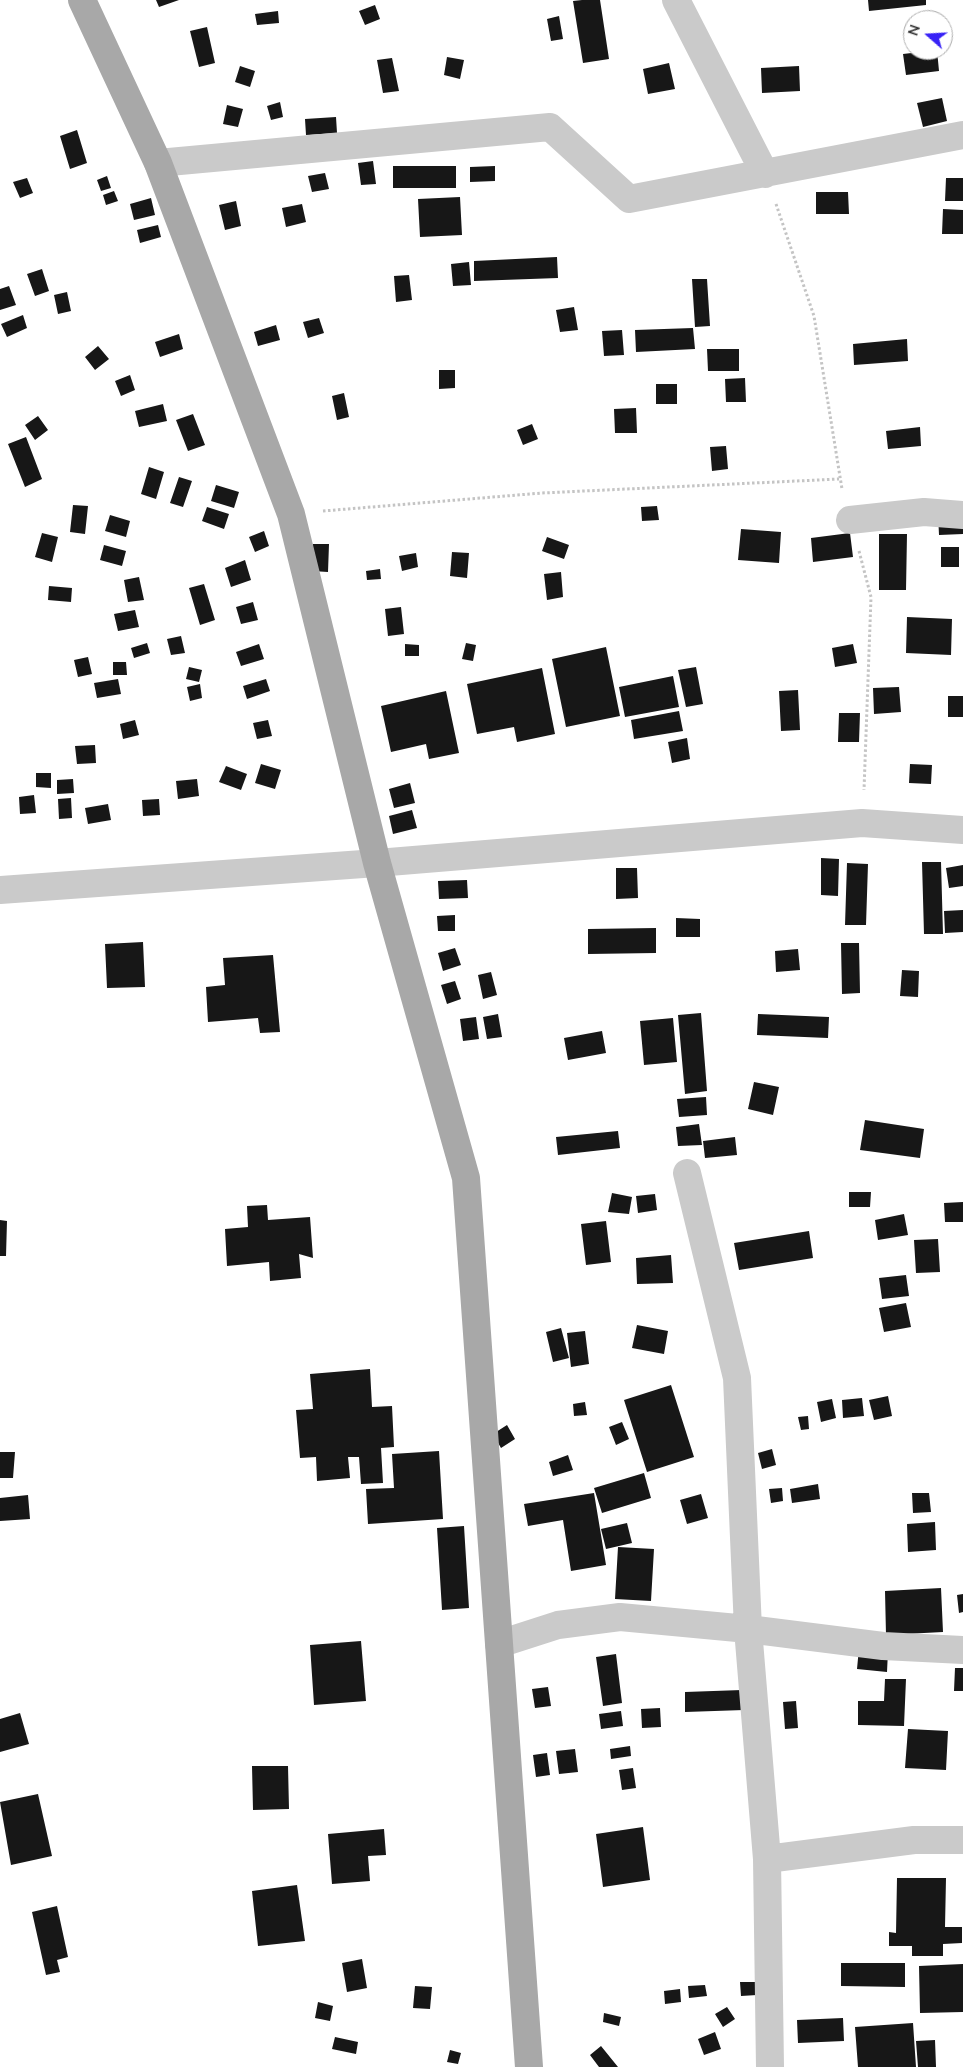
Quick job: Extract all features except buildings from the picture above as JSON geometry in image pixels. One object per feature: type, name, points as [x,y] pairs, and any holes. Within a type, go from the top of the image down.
[{"type":"main road","points":[[82,0],[158,163],[291,514],[377,863],[466,1178],[529,2067]]},
{"type":"street","points":[[676,0],[765,174]]},
{"type":"street","points":[[158,163],[550,127],[629,199],[963,135]]},
{"type":"street","points":[[850,520],[924,512],[963,515]]},
{"type":"street","points":[[0,890],[377,863],[862,823],[963,830]]},
{"type":"street","points":[[686,1173],[737,1378],[748,1629],[767,1859],[770,2067]]},
{"type":"street","points":[[499,1644],[558,1625],[620,1617],[748,1629],[882,1646],[963,1650]]},
{"type":"street","points":[[767,1859],[914,1840],[963,1840]]},
{"type":"path","points":[[291,514],[542,494],[839,479]]}]
